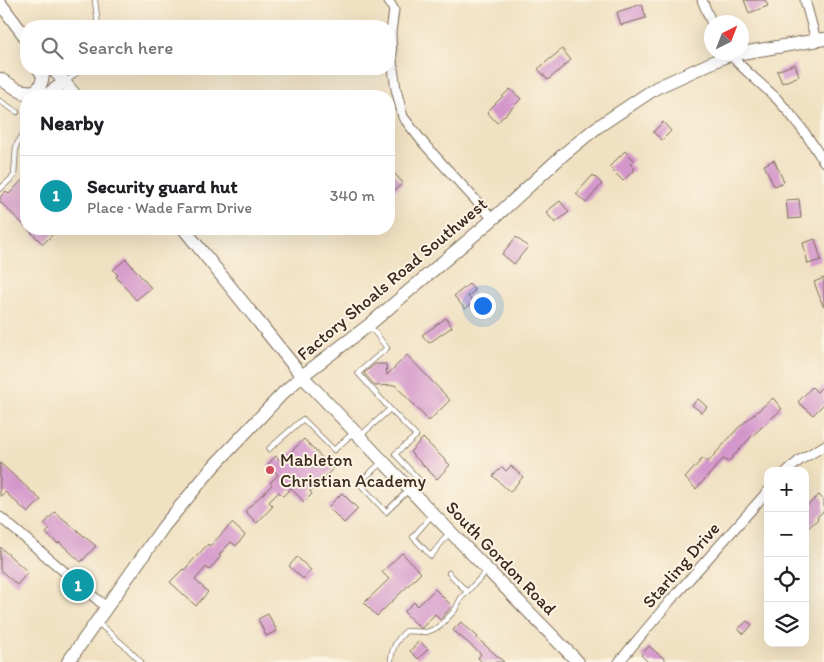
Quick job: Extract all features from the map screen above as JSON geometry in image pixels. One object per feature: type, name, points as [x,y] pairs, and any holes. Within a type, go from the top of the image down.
[{"type":"street","points":[[388,0],[394,10],[393,20]]},
{"type":"street","points":[[702,0],[708,15]]},
{"type":"street","points":[[805,0],[820,40]]},
{"type":"street","points":[[1,7],[20,31]]},
{"type":"street","name":"Factory Shoals Road Southwest","points":[[749,51],[820,40]]},
{"type":"street","name":"Factory Shoals Road Southwest","points":[[68,662],[164,526],[213,467],[277,399],[302,376],[369,325],[596,128],[656,88],[716,60]]},
{"type":"street","points":[[735,60],[777,100],[804,132],[824,162]]},
{"type":"street","points":[[35,90],[42,85],[42,75]]},
{"type":"street","points":[[59,75],[71,90]]},
{"type":"street","points":[[394,75],[403,117],[425,145],[493,219]]},
{"type":"street","points":[[54,90],[65,82]]},
{"type":"street","points":[[1,83],[20,92]]},
{"type":"street","name":"South Gordon Road","points":[[189,235],[302,376],[433,514],[578,662]]},
{"type":"street","points":[[792,467],[806,456],[824,446]]},
{"type":"street","name":"Starling Drive","points":[[619,662],[670,601],[764,495]]},
{"type":"street","points":[[0,518],[106,607]]},
{"type":"lane","points":[[95,0],[97,20]]},
{"type":"lane","points":[[65,82],[74,75]]},
{"type":"lane","points":[[0,101],[17,112]]},
{"type":"lane","points":[[0,189],[14,176],[16,146],[20,139]]},
{"type":"lane","points":[[369,325],[387,348],[358,373],[416,436],[395,454],[419,480],[386,512],[359,483],[383,461]]},
{"type":"lane","points":[[269,449],[303,419],[334,450],[390,409]]},
{"type":"lane","points":[[433,514],[413,537],[431,556],[450,531]]},
{"type":"lane","points":[[391,662],[394,647],[406,631],[427,632],[439,628],[455,610],[461,598],[488,570]]},
{"type":"lane","points":[[448,573],[467,592]]},
{"type":"lane","points":[[96,621],[141,662]]},
{"type":"building","points":[[744,0],[765,0],[768,6],[749,13]]},
{"type":"building","points":[[642,4],[646,18],[621,25],[617,12]]},
{"type":"building","points":[[562,49],[571,60],[548,80],[538,69]]},
{"type":"building","points":[[795,64],[799,76],[782,83],[777,71]]},
{"type":"building","points":[[510,89],[521,99],[497,123],[487,112]]},
{"type":"building","points":[[663,122],[671,131],[662,140],[653,132]]},
{"type":"building","points":[[625,151],[634,160],[630,164],[635,169],[623,181],[609,167]]},
{"type":"building","points":[[774,160],[784,182],[774,186],[764,165]]},
{"type":"building","points":[[395,174],[403,183],[395,190]]},
{"type":"building","points":[[593,175],[602,184],[586,203],[576,194]]},
{"type":"building","points":[[20,182],[20,221],[0,202],[0,197],[6,191],[9,194]]},
{"type":"building","points":[[799,199],[801,218],[788,219],[786,200]]},
{"type":"building","points":[[560,201],[569,212],[555,223],[546,212]]},
{"type":"building","points":[[34,235],[52,235],[43,244]]},
{"type":"building","points":[[516,237],[528,247],[514,264],[502,254]]},
{"type":"building","points":[[815,239],[821,260],[808,264],[803,243]]},
{"type":"building","points":[[126,259],[151,288],[136,300],[116,277],[118,275],[113,270]]},
{"type":"building","points":[[824,278],[824,306],[823,306],[814,282]]},
{"type":"building","points":[[469,284],[475,291],[468,296],[473,302],[465,309],[454,296]]},
{"type":"building","points":[[446,318],[452,327],[429,343],[422,335]]},
{"type":"building","points":[[407,355],[450,400],[429,421],[395,385],[375,386],[364,373],[375,364],[386,364],[387,375]]},
{"type":"building","points":[[824,385],[824,404],[813,415],[798,402],[812,387],[817,392]]},
{"type":"building","points":[[773,398],[782,409],[751,437],[728,462],[723,459],[696,489],[685,478],[703,458],[708,462],[738,428]]},
{"type":"building","points":[[698,399],[707,407],[702,413],[692,405]]},
{"type":"building","points":[[423,438],[450,465],[437,479],[410,452]]},
{"type":"building","points":[[304,439],[333,469],[310,491],[312,494],[304,502],[291,488],[283,496],[279,492],[269,502],[273,506],[257,523],[245,511],[272,485],[270,483],[278,475],[268,464],[276,456],[281,462]]},
{"type":"building","points":[[0,463],[41,500],[28,513],[5,492],[0,497]]},
{"type":"building","points":[[511,466],[523,477],[510,492],[493,476],[502,467],[506,471]]},
{"type":"building","points":[[342,493],[358,509],[344,523],[328,507]]},
{"type":"building","points":[[819,495],[824,500],[824,511],[809,527],[809,512],[809,504]]},
{"type":"building","points":[[55,512],[96,546],[81,562],[46,533],[50,529],[44,524]]},
{"type":"building","points":[[232,523],[245,535],[236,546],[231,542],[209,570],[206,567],[195,580],[208,592],[196,606],[170,582]]},
{"type":"building","points":[[0,547],[28,572],[17,585],[0,570]]},
{"type":"building","points":[[402,553],[421,573],[377,616],[364,603],[389,579],[382,572]]},
{"type":"building","points":[[297,557],[311,570],[303,579],[289,566]]},
{"type":"building","points":[[435,589],[452,606],[440,620],[435,614],[420,628],[404,612],[414,602],[418,606]]},
{"type":"building","points":[[268,614],[277,631],[266,636],[258,619]]},
{"type":"building","points":[[747,621],[752,625],[744,634],[738,629]]},
{"type":"building","points":[[461,622],[504,662],[482,662],[478,658],[481,654],[453,630]]},
{"type":"building","points":[[419,641],[428,649],[418,659],[410,651]]},
{"type":"building","points":[[649,646],[668,662],[648,662],[641,655]]},
{"type":"place","name":"Mableton Christian Academy","points":[[270,470]]},
{"type":"place","name":"Security guard hut","points":[[78,585]]}]
